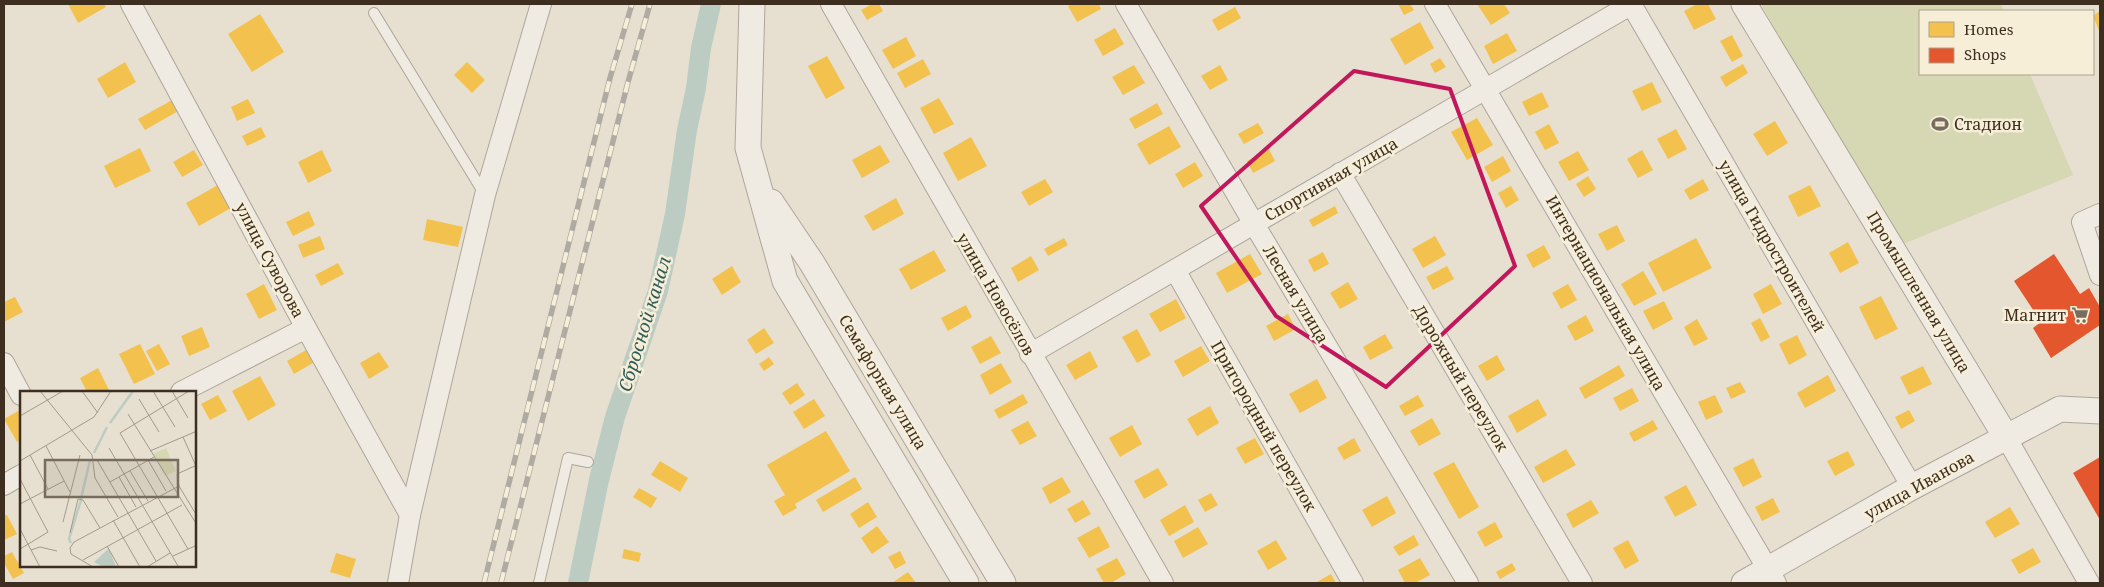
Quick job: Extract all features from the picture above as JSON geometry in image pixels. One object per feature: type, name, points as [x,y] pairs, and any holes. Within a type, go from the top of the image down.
[{"type":"street","name":"улица Суворова","points":[[131,4],[306,328],[410,515]]},
{"type":"street","points":[[398,583],[410,515],[485,195],[541,4]]},
{"type":"street","name":"Семафорная улица","points":[[752,4],[748,148],[785,280],[966,583]]},
{"type":"street","name":"улица Новосёлов","points":[[831,4],[1163,583]]},
{"type":"street","name":"Лесная улица","points":[[1126,4],[1254,224],[1468,583]]},
{"type":"street","name":"Интернациональная улица","points":[[1435,4],[1772,577]]},
{"type":"street","name":"Спортивная улица","points":[[1030,354],[1631,4]]},
{"type":"street","name":"улица Гидростроителей","points":[[1631,4],[1912,487]]},
{"type":"street","name":"Промышленная улица","points":[[1744,4],[2006,437],[2089,583]]},
{"type":"street","name":"Дорожный переулок","points":[[1340,173],[1582,583]]},
{"type":"street","name":"Семафорная улица","points":[[758,184],[812,263],[1003,583]]},
{"type":"street","points":[[2100,214],[2082,222],[2100,275]]},
{"type":"street","points":[[785,280],[787,262],[792,256],[803,258],[812,263]]},
{"type":"street","name":"Пригородный переулок","points":[[1175,270],[1352,583]]},
{"type":"street","points":[[183,391],[306,328]]},
{"type":"street","points":[[4,363],[20,393]]},
{"type":"street","name":"улица Иванова","points":[[1744,583],[1772,577],[1912,487],[2060,409],[2100,411]]},
{"type":"street","points":[[4,485],[20,476]]},
{"type":"lane","points":[[374,13],[485,195]]},
{"type":"lane","points":[[539,583],[568,458],[588,462]]},
{"type":"highlighted area","points":[[1354,71],[1450,89],[1515,266],[1386,387],[1276,316],[1201,206]]},
{"type":"green space","name":"Стадион","points":[[1761,4],[2001,4],[2004,10],[1919,10],[1919,75],[2030,75],[2073,175],[1896,247]]},
{"type":"building: Homes","points":[[68,4],[104,4],[106,7],[78,23]]},
{"type":"building: Homes","points":[[872,4],[879,4],[883,11],[867,20],[861,10]]},
{"type":"building: Homes","points":[[1073,4],[1099,4],[1101,9],[1077,22],[1068,6]]},
{"type":"building: Homes","points":[[1398,4],[1410,4],[1414,10],[1404,15]]},
{"type":"building: Homes","points":[[1477,4],[1504,4],[1510,13],[1491,25]]},
{"type":"building: Homes","points":[[1697,4],[1708,4],[1716,19],[1694,30],[1684,11]]},
{"type":"building: Homes","points":[[1235,7],[1241,18],[1218,31],[1212,20]]},
{"type":"building: Homes","points":[[2100,11],[2100,33],[2094,18],[2094,15]]},
{"type":"building: Homes","points":[[260,14],[284,52],[252,72],[228,34]]},
{"type":"building: Homes","points":[[1420,22],[1434,48],[1405,65],[1390,39]]},
{"type":"building: Homes","points":[[1115,28],[1124,44],[1103,56],[1094,40]]},
{"type":"building: Homes","points":[[1507,33],[1517,51],[1493,64],[1484,46]]},
{"type":"building: Homes","points":[[1732,35],[1743,56],[1732,62],[1720,41]]},
{"type":"building: Homes","points":[[906,37],[916,56],[893,69],[882,50]]},
{"type":"building: Homes","points":[[827,56],[845,88],[826,99],[808,66]]},
{"type":"building: Homes","points":[[1440,58],[1446,67],[1435,73],[1430,64]]},
{"type":"building: Homes","points":[[923,59],[931,74],[905,88],[897,73]]},
{"type":"building: Homes","points":[[125,62],[136,82],[108,98],[97,79]]},
{"type":"building: Homes","points":[[467,62],[485,80],[472,93],[454,75]]},
{"type":"building: Homes","points":[[1743,64],[1748,73],[1726,87],[1720,77]]},
{"type":"building: Homes","points":[[1134,65],[1145,83],[1123,95],[1112,77]]},
{"type":"building: Homes","points":[[1220,65],[1228,80],[1210,90],[1201,76]]},
{"type":"building: Homes","points":[[1652,82],[1662,102],[1642,111],[1632,91]]},
{"type":"building: Homes","points":[[1542,92],[1549,107],[1529,116],[1522,102]]},
{"type":"building: Homes","points":[[939,98],[954,124],[934,134],[920,108]]},
{"type":"building: Homes","points":[[174,99],[180,110],[145,130],[138,119]]},
{"type":"building: Homes","points":[[248,99],[255,113],[237,121],[231,107]]},
{"type":"building: Homes","points":[[1157,103],[1163,114],[1135,129],[1129,119]]},
{"type":"building: Homes","points":[[1477,118],[1493,145],[1467,160],[1451,132]]},
{"type":"building: Homes","points":[[1775,121],[1788,143],[1767,156],[1753,134]]},
{"type":"building: Homes","points":[[1258,123],[1264,133],[1244,144],[1238,134]]},
{"type":"building: Homes","points":[[1549,124],[1559,143],[1545,150],[1535,132]]},
{"type":"building: Homes","points":[[1169,126],[1181,147],[1149,165],[1137,144]]},
{"type":"building: Homes","points":[[261,127],[266,137],[247,146],[242,136]]},
{"type":"building: Homes","points":[[1676,129],[1687,149],[1668,159],[1657,139]]},
{"type":"building: Homes","points":[[971,137],[987,166],[958,181],[943,153]]},
{"type":"building: Homes","points":[[880,145],[890,162],[862,178],[852,160]]},
{"type":"building: Homes","points":[[140,148],[151,171],[115,188],[104,166]]},
{"type":"building: Homes","points":[[1269,149],[1275,161],[1253,173],[1247,161]]},
{"type":"building: Homes","points":[[194,150],[203,165],[182,177],[173,162]]},
{"type":"building: Homes","points":[[322,150],[332,171],[308,183],[298,162]]},
{"type":"building: Homes","points":[[1642,150],[1653,170],[1638,178],[1627,159]]},
{"type":"building: Homes","points":[[1578,151],[1589,170],[1569,181],[1558,162]]},
{"type":"building: Homes","points":[[1503,156],[1511,171],[1492,182],[1484,167]]},
{"type":"building: Homes","points":[[1195,162],[1203,176],[1183,188],[1175,174]]},
{"type":"building: Homes","points":[[1588,176],[1596,189],[1584,197],[1576,184]]},
{"type":"building: Homes","points":[[1045,179],[1053,192],[1029,206],[1021,192]]},
{"type":"building: Homes","points":[[1703,179],[1709,190],[1690,200],[1684,190]]},
{"type":"building: Homes","points":[[218,185],[231,208],[199,226],[186,203]]},
{"type":"building: Homes","points":[[1810,185],[1821,206],[1798,217],[1788,196]]},
{"type":"building: Homes","points":[[1511,186],[1519,200],[1506,208],[1498,193]]},
{"type":"building: Homes","points":[[896,198],[904,214],[873,231],[864,216]]},
{"type":"building: Homes","points":[[1335,206],[1338,213],[1313,227],[1309,220]]},
{"type":"building: Homes","points":[[309,211],[315,225],[293,236],[286,222]]},
{"type":"building: Homes","points":[[427,219],[463,227],[458,247],[423,240]]},
{"type":"building: Homes","points":[[1617,225],[1625,241],[1607,251],[1598,234]]},
{"type":"building: Homes","points":[[320,236],[325,249],[303,258],[298,245]]},
{"type":"building: Homes","points":[[1435,236],[1446,255],[1423,268],[1412,249]]},
{"type":"building: Homes","points":[[1064,238],[1068,245],[1048,256],[1044,249]]},
{"type":"building: Homes","points":[[1696,238],[1712,268],[1663,292],[1648,263]]},
{"type":"building: Homes","points":[[1848,242],[1859,263],[1840,273],[1829,253]]},
{"type":"building: Homes","points":[[1544,245],[1551,258],[1533,268],[1526,255]]},
{"type":"building: Homes","points":[[934,250],[946,271],[911,290],[899,269]]},
{"type":"building: Homes","points":[[1323,252],[1329,264],[1314,272],[1308,260]]},
{"type":"building: Homes","points":[[1250,254],[1262,274],[1227,293],[1216,273]]},
{"type":"building: Homes","points":[[1031,256],[1039,270],[1018,282],[1011,268]]},
{"type":"building: Homes","points":[[338,263],[344,274],[321,286],[315,275]]},
{"type":"building: Homes","points":[[732,266],[741,282],[722,295],[712,279]]},
{"type":"building: Homes","points":[[1447,266],[1454,279],[1433,290],[1426,277]]},
{"type":"building: Homes","points":[[1643,271],[1657,294],[1634,306],[1621,284]]},
{"type":"building: Homes","points":[[1348,282],[1358,299],[1340,309],[1330,293]]},
{"type":"building: Homes","points":[[264,284],[277,310],[259,319],[246,294]]},
{"type":"building: Homes","points":[[1568,284],[1577,300],[1561,309],[1552,293]]},
{"type":"building: Homes","points":[[1771,284],[1782,304],[1763,314],[1753,294]]},
{"type":"building: Homes","points":[[1881,296],[1898,329],[1875,340],[1859,307]]},
{"type":"building: Homes","points":[[15,297],[23,312],[4,322],[4,302]]},
{"type":"building: Homes","points":[[1176,299],[1186,318],[1160,332],[1149,314]]},
{"type":"building: Homes","points":[[1664,301],[1673,319],[1653,330],[1643,311]]},
{"type":"building: Homes","points":[[966,305],[972,317],[948,331],[941,318]]},
{"type":"building: Homes","points":[[1288,314],[1296,329],[1274,341],[1266,326]]},
{"type":"building: Homes","points":[[1586,315],[1594,331],[1575,341],[1567,326]]},
{"type":"building: Homes","points":[[1760,318],[1770,337],[1761,342],[1751,323]]},
{"type":"building: Homes","points":[[1697,319],[1708,339],[1694,346],[1684,327]]},
{"type":"building: Homes","points":[[202,327],[210,347],[189,356],[181,336]]},
{"type":"building: Homes","points":[[764,328],[774,343],[756,354],[747,340]]},
{"type":"building: Homes","points":[[1137,329],[1151,355],[1137,363],[1122,337]]},
{"type":"building: Homes","points":[[1385,334],[1393,348],[1370,360],[1363,347]]},
{"type":"building: Homes","points":[[1797,335],[1807,355],[1789,365],[1779,344]]},
{"type":"building: Homes","points":[[991,336],[1001,353],[980,364],[971,347]]},
{"type":"building: Homes","points":[[140,344],[155,374],[134,384],[119,354]]},
{"type":"building: Homes","points":[[159,344],[170,364],[157,371],[146,351]]},
{"type":"building: Homes","points":[[1201,346],[1210,361],[1183,377],[1174,361]]},
{"type":"building: Homes","points":[[306,350],[313,363],[294,374],[287,361]]},
{"type":"building: Homes","points":[[1090,351],[1098,367],[1075,380],[1066,365]]},
{"type":"building: Homes","points":[[379,352],[389,367],[369,379],[360,363]]},
{"type":"building: Homes","points":[[1497,355],[1505,370],[1487,381],[1478,366]]},
{"type":"building: Homes","points":[[769,357],[774,364],[764,371],[759,364]]},
{"type":"building: Homes","points":[[1001,363],[1012,382],[990,395],[980,375]]},
{"type":"building: Homes","points":[[1619,365],[1625,376],[1585,399],[1579,388]]},
{"type":"building: Homes","points":[[1923,366],[1932,384],[1909,395],[1900,377]]},
{"type":"building: Homes","points":[[98,368],[110,391],[86,391],[80,378]]},
{"type":"building: Homes","points":[[1828,375],[1836,391],[1805,408],[1797,393]]},
{"type":"building: Homes","points":[[260,376],[276,405],[248,421],[232,391]]},
{"type":"building: Homes","points":[[1317,379],[1327,398],[1300,413],[1289,394]]},
{"type":"building: Homes","points":[[1740,382],[1746,392],[1731,399],[1726,388]]},
{"type":"building: Homes","points":[[797,383],[805,395],[790,405],[782,393]]},
{"type":"building: Homes","points":[[1632,388],[1639,401],[1620,411],[1613,398]]},
{"type":"building: Homes","points":[[1023,394],[1028,403],[999,419],[994,410]]},
{"type":"building: Homes","points":[[218,395],[227,411],[210,420],[201,404]]},
{"type":"building: Homes","points":[[1418,395],[1424,406],[1405,416],[1399,406]]},
{"type":"building: Homes","points":[[1715,395],[1723,412],[1706,420],[1698,402]]},
{"type":"building: Homes","points":[[814,399],[825,416],[804,429],[793,412]]},
{"type":"building: Homes","points":[[1538,399],[1547,415],[1517,433],[1508,416]]},
{"type":"building: Homes","points":[[1210,406],[1219,423],[1197,436],[1187,419]]},
{"type":"building: Homes","points":[[20,410],[20,440],[17,442],[4,419]]},
{"type":"building: Homes","points":[[1909,410],[1915,421],[1901,429],[1895,417]]},
{"type":"building: Homes","points":[[1432,418],[1441,434],[1419,446],[1410,431]]},
{"type":"building: Homes","points":[[1653,420],[1658,429],[1634,442],[1629,433]]},
{"type":"building: Homes","points":[[1028,421],[1037,436],[1020,445],[1011,430]]},
{"type":"building: Homes","points":[[1132,425],[1142,444],[1120,457],[1109,438]]},
{"type":"building: Homes","points":[[826,431],[850,471],[795,504],[797,508],[783,516],[774,501],[785,495],[767,465]]},
{"type":"building: Homes","points":[[1255,438],[1264,454],[1245,464],[1236,448]]},
{"type":"building: Homes","points":[[1354,438],[1361,451],[1344,460],[1337,448]]},
{"type":"building: Homes","points":[[1566,449],[1576,465],[1543,483],[1534,467]]},
{"type":"building: Homes","points":[[1848,451],[1855,465],[1835,476],[1827,461]]},
{"type":"building: Homes","points":[[1753,458],[1762,477],[1743,487],[1733,468]]},
{"type":"building: Homes","points":[[660,461],[688,478],[680,492],[651,475]]},
{"type":"building: Homes","points":[[1454,462],[1479,507],[1459,519],[1433,473]]},
{"type":"building: Homes","points":[[1158,468],[1168,485],[1144,499],[1134,481]]},
{"type":"building: Homes","points":[[855,477],[862,489],[823,512],[816,500]]},
{"type":"building: Homes","points":[[1062,477],[1071,492],[1050,504],[1042,488]]},
{"type":"building: Homes","points":[[1686,485],[1697,505],[1675,517],[1664,497]]},
{"type":"building: Homes","points":[[639,488],[657,498],[651,508],[633,497]]},
{"type":"building: Homes","points":[[1211,493],[1218,505],[1205,512],[1198,500]]},
{"type":"building: Homes","points":[[1387,496],[1396,513],[1372,527],[1362,510]]},
{"type":"building: Homes","points":[[1773,498],[1780,512],[1762,521],[1755,507]]},
{"type":"building: Homes","points":[[1083,500],[1091,514],[1075,523],[1067,509]]},
{"type":"building: Homes","points":[[1591,500],[1599,513],[1573,528],[1566,514]]},
{"type":"building: Homes","points":[[868,502],[877,517],[859,528],[850,514]]},
{"type":"building: Homes","points":[[1185,505],[1194,522],[1169,536],[1160,520]]},
{"type":"building: Homes","points":[[2010,507],[2020,524],[1995,538],[1985,522]]},
{"type":"building: Homes","points":[[7,515],[17,534],[4,540],[4,516]]},
{"type":"building: Homes","points":[[1495,522],[1503,537],[1485,547],[1477,532]]},
{"type":"building: Homes","points":[[877,526],[889,542],[872,554],[861,538]]},
{"type":"building: Homes","points":[[1099,526],[1110,547],[1089,558],[1077,538]]},
{"type":"building: Homes","points":[[1198,527],[1208,544],[1183,558],[1174,541]]},
{"type":"building: Homes","points":[[1414,535],[1419,545],[1399,556],[1393,547]]},
{"type":"building: Homes","points":[[1276,540],[1287,559],[1268,570],[1257,551]]},
{"type":"building: Homes","points":[[1628,540],[1639,561],[1625,569],[1613,548]]},
{"type":"building: Homes","points":[[2033,548],[2041,562],[2019,574],[2011,560]]},
{"type":"building: Homes","points":[[624,549],[641,553],[639,562],[622,558]]},
{"type":"building: Homes","points":[[900,551],[906,563],[895,569],[888,557]]},
{"type":"building: Homes","points":[[12,552],[24,573],[13,579],[4,563],[4,556]]},
{"type":"building: Homes","points":[[336,553],[356,559],[350,578],[330,572]]},
{"type":"building: Homes","points":[[1117,558],[1126,574],[1111,583],[1104,583],[1096,569]]},
{"type":"building: Homes","points":[[1420,558],[1430,575],[1415,583],[1405,583],[1398,570]]},
{"type":"building: Homes","points":[[1512,563],[1516,570],[1500,579],[1496,572]]},
{"type":"building: Homes","points":[[908,572],[916,583],[892,583]]},
{"type":"building: Homes","points":[[1331,574],[1336,583],[1315,583]]},
{"type":"building: Shops","points":[[2054,254],[2080,294],[2089,288],[2100,307],[2100,325],[2051,358],[2033,328],[2041,322],[2014,281]]},
{"type":"building: Shops","points":[[2100,457],[2100,520],[2073,473]]},
{"type":"waterway","name":"Сбросной канал","points":[[578,583],[599,480],[615,417],[658,291],[675,214],[701,48],[711,4]]},
{"type":"railway","points":[[484,583],[610,78],[632,4]]},
{"type":"railway","points":[[501,583],[628,82],[650,4]]},
{"type":"place","name":"Стадион","points":[[1940,124]]},
{"type":"place","name":"Магнит","points":[[2080,315]]}]
